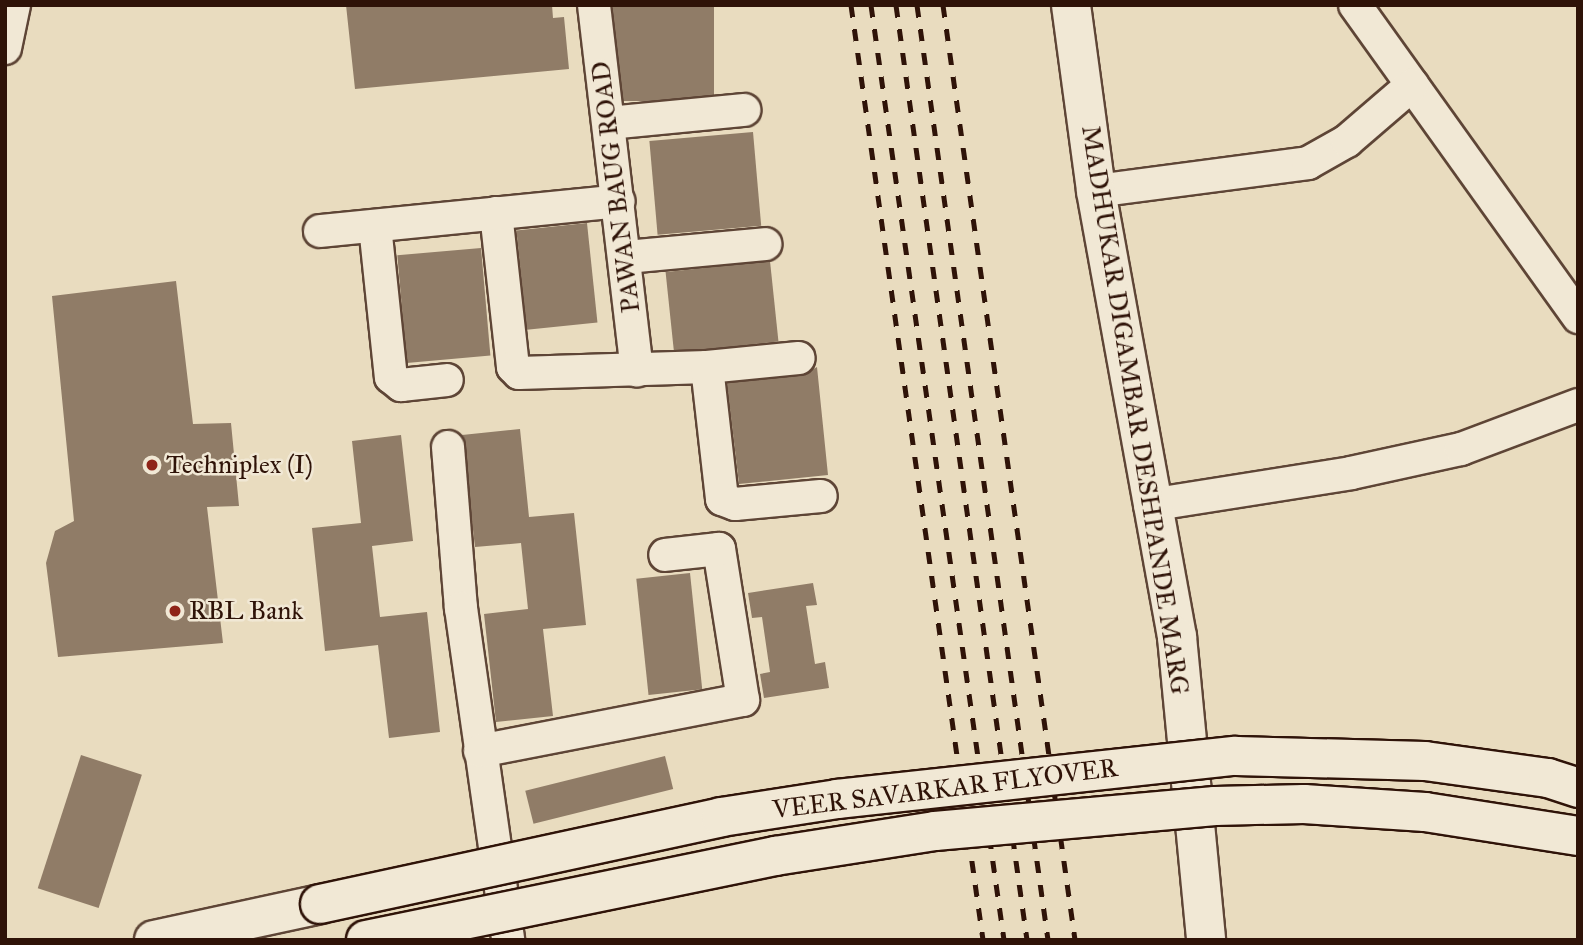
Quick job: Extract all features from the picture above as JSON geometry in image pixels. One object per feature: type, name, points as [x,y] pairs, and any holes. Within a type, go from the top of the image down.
[{"type":"main road","name":"MADHUKAR DIGAMBAR DESHPANDE MARG","points":[[1071,5],[1096,191],[1150,505],[1177,638],[1206,940]]},
{"type":"main road","name":"VEER SAVARKAR FLYOVER","points":[[154,940],[240,928],[320,904],[734,815],[1236,756],[1425,761],[1548,778],[1578,788]]},
{"type":"main road","name":"VEER SAVARKAR FLYOVER","points":[[366,940],[788,853],[935,831],[1215,806],[1304,804],[1425,812],[1578,836]]},
{"type":"street","points":[[5,48],[14,5]]},
{"type":"street","name":"PAWAN BAUG ROAD","points":[[594,5],[626,257],[637,370]]},
{"type":"street","points":[[1355,5],[1578,317]]},
{"type":"street","points":[[1096,191],[1308,163],[1347,141],[1412,85]]},
{"type":"street","points":[[608,123],[744,110]]},
{"type":"street","points":[[320,232],[618,201]]},
{"type":"street","points":[[496,213],[513,367],[529,376],[708,367],[799,358]]},
{"type":"street","points":[[375,226],[391,377],[401,385],[447,380]]},
{"type":"street","points":[[626,257],[765,244]]},
{"type":"street","points":[[708,367],[722,499],[735,503],[821,496]]},
{"type":"street","points":[[1150,505],[1351,474],[1461,449],[1578,405]]},
{"type":"street","points":[[448,447],[480,751],[508,940]]},
{"type":"street","points":[[480,751],[743,700],[719,549],[664,555]]},
{"type":"building","points":[[346,5],[552,5],[553,18],[564,17],[569,69],[355,89]]},
{"type":"building","points":[[613,5],[714,5],[714,101],[613,101]]},
{"type":"building","points":[[753,132],[761,226],[658,235],[649,141]]},
{"type":"building","points":[[587,223],[597,322],[527,330],[516,230]]},
{"type":"building","points":[[481,248],[490,356],[407,363],[397,255]]},
{"type":"building","points":[[770,261],[778,342],[674,353],[666,272]]},
{"type":"building","name":"Techniplex (I)","points":[[176,281],[193,424],[231,423],[239,506],[207,507],[223,643],[58,657],[46,563],[55,531],[74,521],[52,296]]},
{"type":"building","points":[[817,367],[828,475],[739,484],[727,383],[801,376]]},
{"type":"building","points":[[520,429],[529,517],[574,513],[586,625],[543,629],[553,716],[496,722],[484,614],[528,609],[521,543],[475,547],[462,435]]},
{"type":"building","points":[[401,435],[413,541],[372,546],[380,617],[427,612],[440,732],[389,738],[378,645],[325,651],[312,528],[361,523],[352,441]]},
{"type":"building","points":[[690,573],[702,689],[649,695],[636,579]]},
{"type":"building","points":[[813,583],[817,605],[806,606],[815,664],[825,662],[829,688],[764,698],[760,674],[770,672],[762,617],[752,618],[748,593]]},
{"type":"building","points":[[81,755],[142,775],[99,908],[38,888]]},
{"type":"building","points":[[665,756],[673,789],[534,824],[525,791]]},
{"type":"railway","points":[[851,5],[983,940]]},
{"type":"railway","points":[[871,5],[1004,940]]},
{"type":"railway","points":[[896,5],[1027,940]]},
{"type":"railway","points":[[917,5],[1048,940]]},
{"type":"railway","points":[[943,5],[1075,940]]},
{"type":"place","name":"Techniplex (I)","points":[[152,465]]},
{"type":"place","name":"RBL Bank","points":[[175,611]]}]
